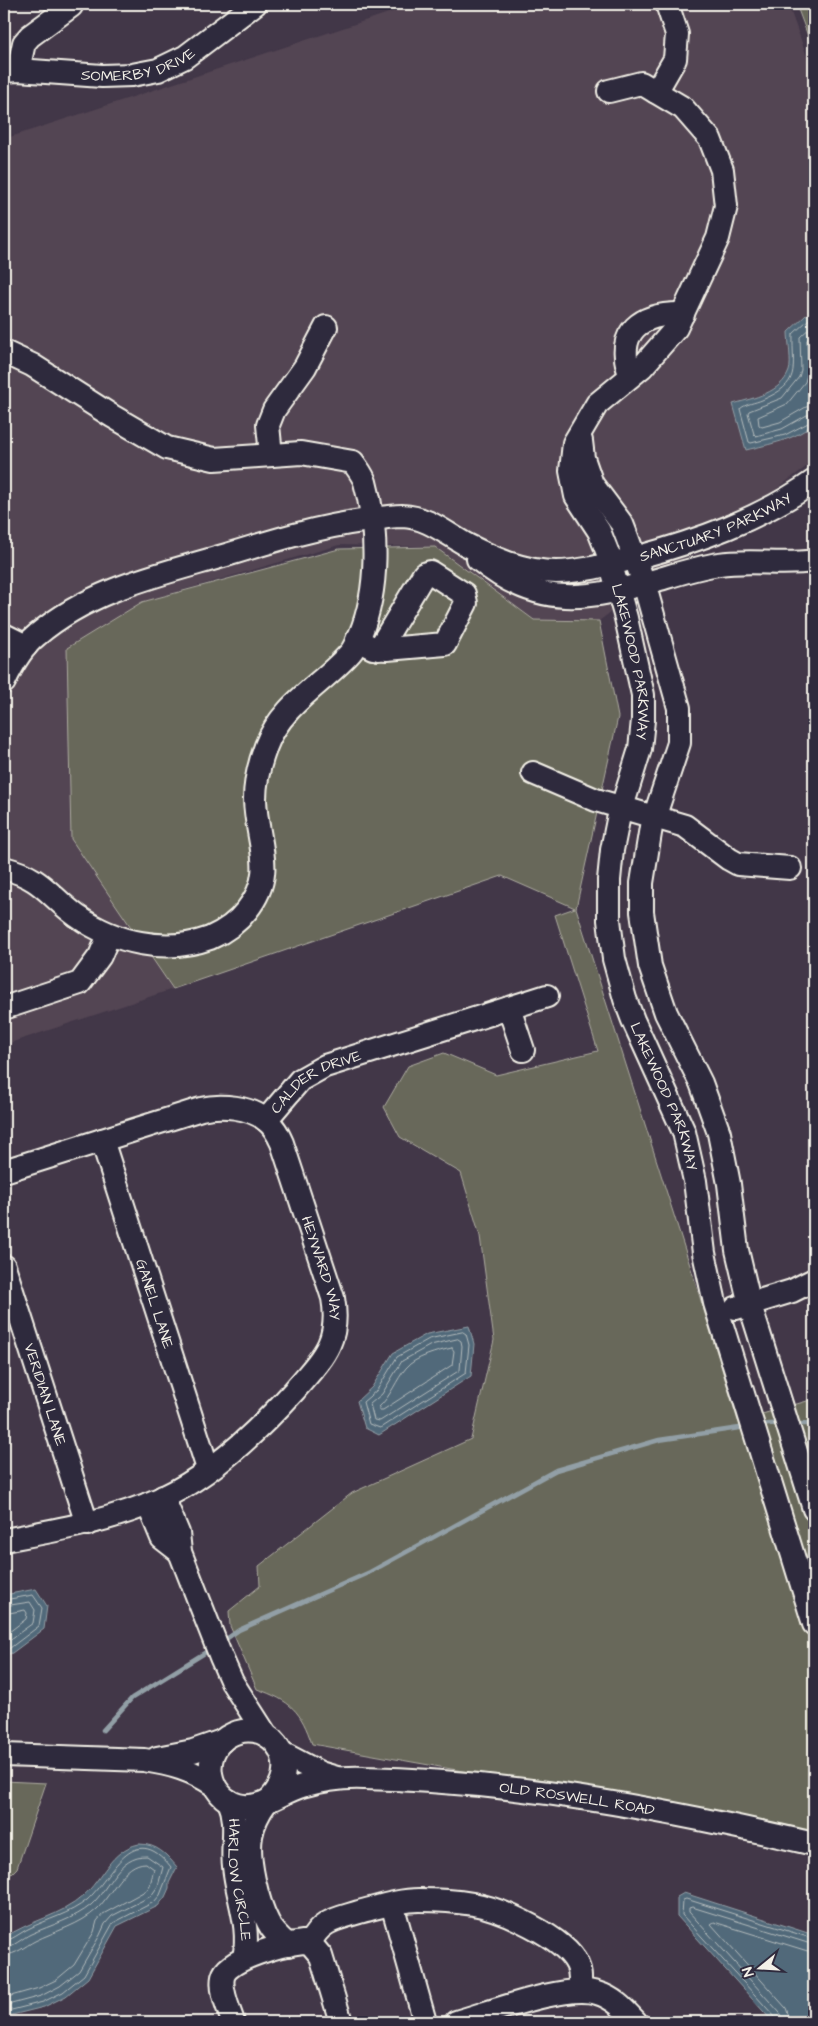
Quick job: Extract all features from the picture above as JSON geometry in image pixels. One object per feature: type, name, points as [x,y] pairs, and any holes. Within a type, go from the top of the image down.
[{"type":"street","name":"SOMERBY DRIVE","points":[[11,70],[102,76],[132,75],[158,70],[185,57],[254,4]]},
{"type":"street","points":[[656,92],[674,59],[677,34],[667,4]]},
{"type":"street","points":[[11,70],[30,36],[71,6]]},
{"type":"street","name":"LAKEWOOD PARKWAY","points":[[609,91],[641,83],[683,108],[710,139],[722,170],[726,206],[718,238],[676,328],[642,367],[597,404],[574,443],[571,456],[572,485],[581,506],[599,531],[611,564],[642,683],[644,707],[640,749],[622,807],[612,850],[609,880],[609,920],[614,959],[633,1020],[676,1110],[684,1132],[695,1182],[704,1253],[718,1313],[814,1624]]},
{"type":"street","points":[[630,375],[627,366],[627,339],[637,325],[648,318],[664,313],[683,314]]},
{"type":"street","points":[[271,455],[268,425],[274,410],[305,367],[326,327]]},
{"type":"street","points":[[4,352],[32,365],[112,416],[167,448],[214,459],[301,453],[353,462],[364,480],[371,519],[374,563],[367,618],[353,650],[300,698],[282,718],[267,745],[256,783],[255,798],[263,858],[263,878],[258,895],[243,914],[225,930],[212,937],[184,945],[168,946],[109,935],[77,916],[36,881],[4,868]]},
{"type":"street","name":"LAKEWOOD PARKWAY","points":[[581,432],[583,458],[592,484],[622,524],[644,583],[676,696],[680,721],[676,754],[654,816],[645,857],[642,883],[644,938],[658,991],[701,1084],[719,1133],[728,1175],[737,1250],[750,1304],[814,1508]]},
{"type":"street","name":"SANCTUARY PARKWAY","points":[[466,544],[507,563],[545,571],[566,571],[611,564],[679,545],[740,523],[783,501],[814,481]]},
{"type":"street","points":[[4,682],[26,646],[56,620],[135,580],[331,525],[371,519],[402,516],[416,518],[430,523],[466,544]]},
{"type":"street","name":"SANCTUARY PARKWAY","points":[[466,544],[478,559],[505,580],[534,592],[565,597],[586,596],[618,590],[689,570],[720,564],[814,562]]},
{"type":"street","points":[[4,635],[26,646]]},
{"type":"street","points":[[357,640],[374,648],[379,648]]},
{"type":"street","points":[[534,772],[596,800],[685,826],[738,864],[790,868]]},
{"type":"street","points":[[4,1008],[80,983],[100,956],[109,935]]},
{"type":"street","name":"CALDER DRIVE","points":[[4,1171],[212,1106],[248,1112],[266,1120],[300,1080],[325,1066],[547,996]]},
{"type":"street","points":[[509,1008],[523,1050]]},
{"type":"street","name":"HEYWARD WAY","points":[[4,1540],[87,1524],[156,1501],[208,1469],[251,1436],[267,1421],[320,1360],[334,1337],[336,1311],[282,1143],[276,1130],[266,1120]]},
{"type":"street","name":"GANEL LANE","points":[[102,1140],[208,1469]]},
{"type":"street","name":"VERIDIAN LANE","points":[[4,1266],[87,1524]]},
{"type":"street","points":[[718,1313],[792,1291],[814,1280]]},
{"type":"street","points":[[156,1501],[162,1538],[180,1552],[206,1623],[232,1682],[266,1735]]},
{"type":"street","points":[[781,1516],[814,1508]]},
{"type":"street","points":[[229,1801],[220,1794],[211,1776],[212,1757],[225,1739],[233,1717],[232,1682]]},
{"type":"street","points":[[144,1760],[193,1751],[246,1730],[266,1735]]},
{"type":"street","name":"OLD ROSWELL ROAD","points":[[266,1735],[276,1743],[282,1753],[320,1773],[338,1778]]},
{"type":"street","points":[[269,1800],[280,1789],[285,1777],[286,1765],[282,1753]]},
{"type":"street","points":[[4,1755],[144,1760],[166,1763],[185,1768],[214,1785]]},
{"type":"street","name":"OLD ROSWELL ROAD","points":[[229,1801],[248,1806],[304,1786],[338,1778],[409,1779],[468,1784],[573,1798],[688,1818],[814,1844]]},
{"type":"street","name":"HARLOW CIRCLE","points":[[244,1958],[252,1909],[250,1849],[254,1823],[258,1812],[269,1800]]},
{"type":"street","name":"HARLOW CIRCLE","points":[[229,1801],[235,1824],[234,1869],[252,1909],[288,1945]]},
{"type":"street","points":[[341,2022],[321,1956],[310,1943],[318,1930],[324,1924],[392,1904],[418,1900],[473,1904],[509,1915],[542,1933],[568,1952],[579,1969],[580,1990]]},
{"type":"street","points":[[392,1904],[425,2022]]},
{"type":"street","name":"HARLOW CIRCLE","points":[[233,2022],[222,1984],[223,1975],[231,1965],[244,1958],[288,1945],[303,1942],[310,1943]]},
{"type":"street","points":[[456,2022],[557,1993],[580,1990],[596,1992],[610,1998],[621,2006],[636,2022]]},
{"type":"shaded area","points":[[416,4],[788,4],[814,76],[814,461],[599,621],[534,620],[435,547],[339,545],[142,602],[72,839],[173,989],[4,1045],[4,139]]},
{"type":"green space","points":[[796,4],[814,4],[814,52]]},
{"type":"green space","points":[[435,547],[534,620],[599,621],[618,717],[576,908],[738,1421],[814,1399],[814,1834],[312,1744],[304,1723],[293,1709],[269,1693],[257,1689],[230,1626],[229,1611],[260,1586],[259,1566],[352,1493],[471,1439],[494,1340],[480,1236],[461,1173],[400,1137],[384,1107],[408,1066],[444,1053],[496,1075],[598,1051],[555,915],[575,908],[502,876],[173,989],[71,839],[67,648],[142,602],[339,549]]},
{"type":"green space","points":[[4,1781],[46,1783],[17,1868],[4,1881]]},
{"type":"water","points":[[814,312],[814,423],[799,434],[746,450],[733,404],[766,394],[780,385],[789,371],[788,332],[806,315]]},
{"type":"water","points":[[469,1326],[474,1344],[471,1376],[379,1435],[365,1428],[357,1401],[372,1387],[393,1353],[427,1334]]},
{"type":"water","points":[[36,1589],[47,1606],[44,1629],[12,1653],[4,1656],[4,1595]]},
{"type":"water","points":[[139,1844],[145,1844],[161,1851],[177,1867],[165,1897],[158,1906],[117,1926],[88,1978],[66,1996],[44,2007],[4,2017],[4,1938],[74,1903],[90,1889],[121,1852]]},
{"type":"water","points":[[684,1893],[814,1935],[814,2022],[773,2022],[677,1916],[677,1897]]},
{"type":"waterway","points":[[759,1425],[781,1423]]},
{"type":"waterway","points":[[794,1424],[814,1424]]},
{"type":"waterway","points":[[222,1642],[239,1630],[370,1572],[556,1470],[659,1440],[746,1427]]},
{"type":"waterway","points":[[103,1730],[132,1698],[211,1649]]}]
